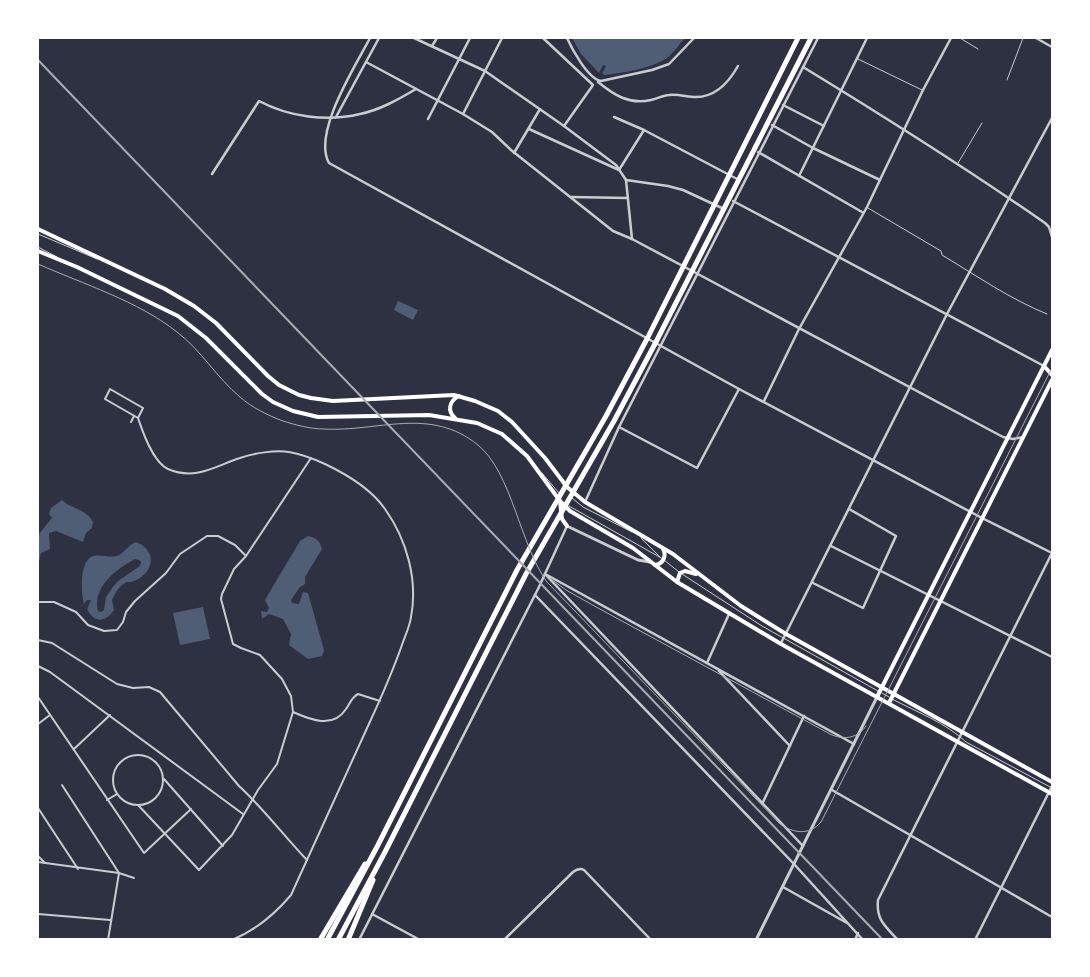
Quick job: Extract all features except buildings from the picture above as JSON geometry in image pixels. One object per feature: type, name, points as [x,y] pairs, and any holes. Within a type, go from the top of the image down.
[{"type":"highway","points":[[327,940],[378,845],[517,570],[606,416],[648,336],[766,98],[798,38]]},
{"type":"highway","points":[[338,940],[385,852],[526,574],[614,421],[653,348],[811,38]]},
{"type":"highway","points":[[320,940],[358,874],[378,845]]},
{"type":"highway","points":[[348,940],[385,852]]},
{"type":"main road","points":[[38,230],[119,267],[200,310],[216,323],[268,376],[288,390],[311,398],[346,400],[442,395],[459,396],[487,405],[506,416],[545,458],[567,487],[585,502],[661,547],[741,606],[786,634],[894,693],[961,734],[1052,782]]},
{"type":"main road","points":[[38,251],[77,267],[178,316],[206,338],[252,385],[282,406],[305,415],[318,417],[429,414],[477,423],[496,431],[527,456],[560,501],[576,515],[619,539],[677,582],[781,644],[957,742],[1052,790]]},
{"type":"main road","points":[[877,697],[1052,350]]},
{"type":"main road","points":[[1044,366],[1052,368]]},
{"type":"main road","points":[[1044,366],[1052,375]]},
{"type":"main road","points":[[889,704],[1052,380]]},
{"type":"main road","points":[[456,419],[452,415],[450,408],[452,400],[459,396]]},
{"type":"main road","points":[[560,501],[562,519],[567,526]]},
{"type":"main road","points":[[653,563],[658,564],[664,560],[665,555],[661,547]]},
{"type":"main road","points":[[677,582],[680,573],[689,570],[700,575]]},
{"type":"street","points":[[370,38],[332,110],[326,140],[326,157],[329,163],[739,389],[1040,549],[1052,553],[878,900],[877,910],[880,920],[898,940]]},
{"type":"street","points":[[336,117],[379,38]]},
{"type":"street","points":[[414,38],[485,71],[616,165],[626,180],[632,239]]},
{"type":"street","points":[[432,46],[437,38]]},
{"type":"street","points":[[428,119],[470,38]]},
{"type":"street","points":[[463,114],[502,38]]},
{"type":"street","points":[[544,38],[593,85],[564,126]]},
{"type":"street","points":[[567,38],[572,50],[597,81],[616,95],[630,101],[649,100],[673,94],[697,97],[710,94],[722,88],[738,66]]},
{"type":"street","points":[[597,81],[609,80],[669,64],[694,38]]},
{"type":"street","points":[[585,502],[619,427],[696,273],[818,38]]},
{"type":"street","points":[[799,176],[867,38]]},
{"type":"street","points":[[764,401],[799,328],[840,257],[862,212],[867,207],[923,90],[951,38]]},
{"type":"street","points":[[1036,38],[1052,47]]},
{"type":"street","points":[[366,62],[438,100],[492,132],[514,152],[613,231],[632,239],[1007,439],[1024,437]]},
{"type":"street","points":[[803,67],[1010,199],[1045,223],[1049,227],[1052,237]]},
{"type":"street","points":[[212,174],[259,101],[271,108],[290,113],[331,118],[361,114],[388,104],[416,89]]},
{"type":"street","points":[[783,105],[824,126]]},
{"type":"street","points":[[514,152],[540,109]]},
{"type":"street","points":[[614,117],[644,130],[743,182]]},
{"type":"street","points":[[781,644],[947,314],[1052,118]]},
{"type":"street","points":[[772,126],[880,180]]},
{"type":"street","points":[[529,129],[619,170]]},
{"type":"street","points":[[619,170],[644,130]]},
{"type":"street","points":[[758,152],[862,212]]},
{"type":"street","points":[[626,180],[683,190],[729,210]]},
{"type":"street","points":[[570,197],[628,198]]},
{"type":"street","points":[[733,201],[1044,366]]},
{"type":"street","points":[[138,418],[144,408],[110,389],[106,400],[138,418],[144,437],[157,459],[167,468],[186,474],[206,472],[242,457],[289,452],[311,458],[336,469],[369,493],[385,508],[402,540],[414,587],[411,618],[398,658],[291,895],[278,910],[242,936],[232,940]]},
{"type":"street","points":[[619,427],[697,468],[739,389]]},
{"type":"street","points":[[131,422],[134,416]]},
{"type":"street","points":[[138,805],[199,870],[232,835],[243,814],[277,764],[293,712],[291,696],[282,679],[260,655],[236,646],[231,640],[221,599],[234,569],[246,556],[311,458]]},
{"type":"street","points":[[813,583],[863,608],[896,536],[849,509]]},
{"type":"street","points":[[359,940],[535,595],[567,526],[638,560],[653,563]]},
{"type":"street","points":[[38,602],[54,602],[76,612],[88,625],[104,631],[117,630],[123,622],[126,612],[135,600],[166,573],[180,554],[208,536],[218,536],[235,545],[246,556]]},
{"type":"street","points":[[831,546],[1052,657]]},
{"type":"street","points":[[545,574],[854,744]]},
{"type":"street","points":[[545,574],[803,846]]},
{"type":"street","points":[[535,595],[794,864],[864,940]]},
{"type":"street","points":[[707,663],[729,614]]},
{"type":"street","points":[[38,640],[52,643],[117,684],[133,688],[149,688],[160,692],[282,834],[307,860]]},
{"type":"street","points":[[38,666],[50,672],[110,714],[243,814]]},
{"type":"street","points":[[718,669],[790,746]]},
{"type":"street","points":[[293,712],[320,722],[327,722],[336,719],[344,712],[354,696],[358,694],[380,701]]},
{"type":"street","points":[[38,697],[144,853],[191,809]]},
{"type":"street","points":[[756,940],[877,697]]},
{"type":"street","points":[[73,750],[110,714]]},
{"type":"street","points":[[38,724],[50,715]]},
{"type":"street","points":[[763,802],[804,716]]},
{"type":"street","points":[[142,756],[153,760],[161,770],[163,778],[163,786],[157,797],[147,804],[128,803],[118,794],[114,784],[115,772],[122,762],[129,757],[142,756]]},
{"type":"street","points":[[163,778],[223,846]]},
{"type":"street","points":[[62,785],[119,873],[108,940]]},
{"type":"street","points":[[832,790],[1052,917]]},
{"type":"street","points":[[975,940],[1052,790]]},
{"type":"street","points":[[107,800],[118,794]]},
{"type":"street","points":[[38,808],[78,869]]},
{"type":"street","points":[[38,856],[45,863]]},
{"type":"street","points":[[38,862],[78,869],[119,873],[134,878]]},
{"type":"street","points":[[504,940],[577,869],[581,869],[651,940]]},
{"type":"street","points":[[783,887],[849,924]]},
{"type":"street","points":[[38,914],[111,921]]},
{"type":"street","points":[[372,914],[420,940]]},
{"type":"street","points":[[855,940],[858,933]]},
{"type":"lane","points":[[960,38],[978,49]]},
{"type":"lane","points":[[1007,80],[1023,38]]},
{"type":"lane","points":[[857,58],[923,90]]},
{"type":"lane","points":[[957,164],[982,123]]},
{"type":"lane","points":[[867,207],[970,272],[1031,308],[1047,314]]},
{"type":"lane","points":[[38,234],[119,267]]},
{"type":"lane","points":[[38,247],[77,267]]},
{"type":"lane","points":[[527,456],[569,506],[664,560]]},
{"type":"lane","points":[[545,458],[573,499],[638,534],[680,573],[727,604],[784,639],[891,699],[961,734],[966,742],[1052,790]]},
{"type":"water","points":[[572,38],[685,38],[670,56],[661,62],[637,70],[605,75],[602,74],[606,66],[603,65],[599,73],[581,54]]},
{"type":"water","points":[[398,301],[418,310],[413,320],[394,310]]},
{"type":"water","points":[[62,500],[87,514],[93,522],[92,528],[86,533],[83,542],[56,531],[49,533],[50,549],[41,553],[38,566],[38,535],[52,518],[49,514],[51,508]]},
{"type":"water","points":[[308,536],[318,540],[322,549],[305,577],[305,584],[300,587],[291,600],[292,603],[299,604],[303,592],[308,593],[324,650],[322,656],[308,659],[289,645],[291,634],[283,619],[269,614],[262,619],[261,611],[267,612],[269,608],[265,600],[266,598],[300,541]]},
{"type":"water","points":[[136,542],[148,550],[151,559],[149,568],[140,578],[127,582],[120,587],[112,600],[114,610],[111,614],[100,620],[93,617],[87,609],[91,600],[87,600],[84,604],[82,592],[82,577],[85,564],[93,556],[117,556]],"holes":[[[135,559],[141,562],[140,566],[118,581],[106,597],[104,610],[98,611],[97,602],[102,586],[114,573],[128,563]]]},
{"type":"water","points":[[203,607],[210,639],[180,645],[173,613]]},
{"type":"tram line","points":[[38,264],[128,302],[162,321],[186,339],[244,401],[278,419],[303,426],[324,429],[403,424],[441,426],[460,433],[478,445],[490,457],[499,473],[508,491],[530,549],[547,582],[780,824],[801,832],[811,829],[821,822],[1052,368]]},
{"type":"tram line","points":[[551,579],[598,608],[832,735],[846,738],[851,737],[859,733],[866,726]]},
{"type":"railway","points":[[38,60],[883,940]]}]
